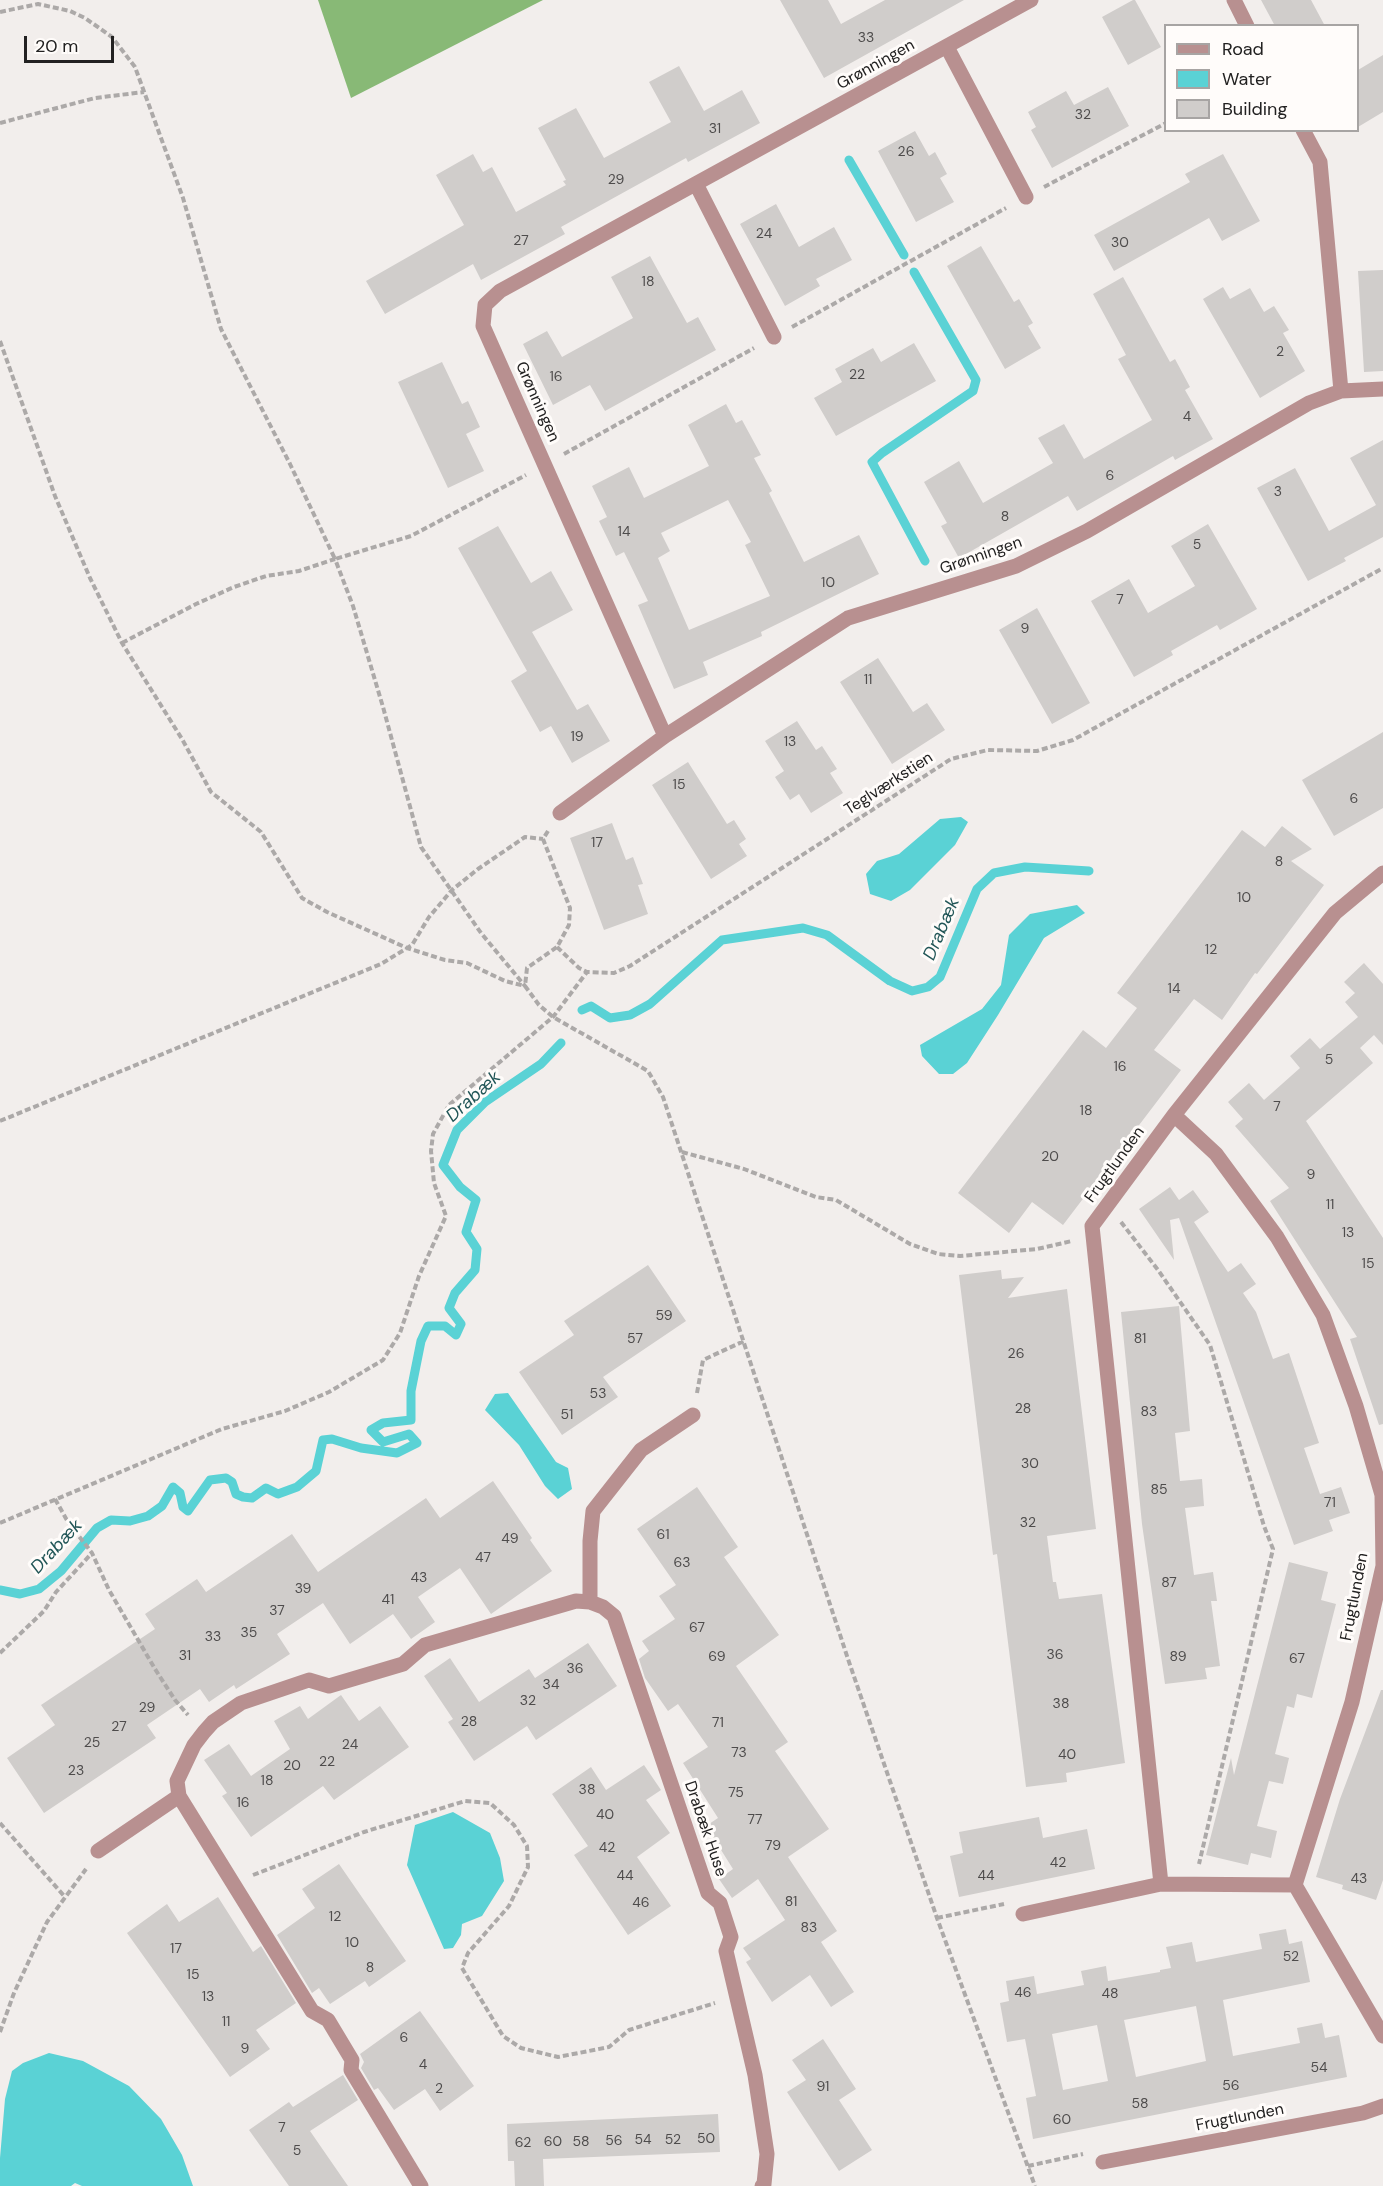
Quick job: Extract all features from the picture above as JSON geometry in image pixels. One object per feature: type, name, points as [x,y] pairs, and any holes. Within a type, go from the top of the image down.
[{"type":"street","name":"Grønningen","points":[[664,736],[483,326],[485,305],[501,291],[1031,0]]},
{"type":"street","points":[[1234,0],[1246,24]]},
{"type":"street","points":[[947,47],[1026,197]]},
{"type":"street","points":[[1305,132],[1320,162],[1341,391]]},
{"type":"street","points":[[696,184],[774,337]]},
{"type":"street","name":"Grønningen","points":[[560,813],[664,736],[848,618],[1016,566],[1087,531],[1309,403],[1341,391],[1383,389]]},
{"type":"street","name":"Frugtlunden","points":[[1161,1884],[1092,1227],[1174,1114],[1335,913],[1383,873]]},
{"type":"street","name":"Frugtlunden","points":[[1174,1114],[1216,1154],[1277,1238],[1323,1315],[1356,1406],[1382,1495],[1383,1566],[1352,1702],[1295,1885]]},
{"type":"street","points":[[421,2186],[351,2070],[352,2060],[328,2020],[312,2011],[179,1796],[177,1781],[194,1745],[204,1732],[213,1722],[241,1703],[309,1680],[329,1686],[340,1683],[403,1664],[425,1645],[576,1600],[590,1602],[590,1541],[593,1511],[641,1450],[693,1415]]},
{"type":"street","name":"Drabæk Huse","points":[[590,1602],[603,1607],[614,1616],[708,1893],[720,1903],[731,1937],[726,1952],[755,2075],[768,2154],[762,2186]]},
{"type":"street","points":[[98,1851],[179,1796]]},
{"type":"street","points":[[1023,1914],[1161,1884],[1295,1885],[1383,2036]]},
{"type":"street","name":"Frugtlunden","points":[[1103,2162],[1363,2112],[1383,2106]]},
{"type":"path","points":[[0,123],[95,98],[144,92]]},
{"type":"path","points":[[0,341],[72,539],[122,643],[212,792],[261,832],[303,898],[327,912],[407,948],[445,960],[467,963],[505,981],[525,986]]},
{"type":"path","points":[[122,643],[234,587],[266,576],[299,571],[335,559],[353,606],[421,848],[481,933],[539,1005],[553,1017],[648,1071],[663,1096],[848,1659],[937,1918],[1035,2186]]},
{"type":"path","name":"Teglværkstien","points":[[587,972],[614,973],[630,966],[951,759],[988,750],[1037,751],[1073,740],[1383,568]]},
{"type":"path","points":[[543,839],[560,813]]},
{"type":"path","points":[[0,1121],[381,964],[412,945],[429,917],[452,890],[525,837],[543,839]]},
{"type":"path","points":[[525,986],[527,968],[557,947],[569,925],[570,908],[543,839]]},
{"type":"path","points":[[0,1523],[222,1429],[285,1411],[329,1392],[383,1360],[400,1333],[419,1276],[446,1216],[434,1184],[431,1151],[433,1134],[449,1105],[553,1017],[587,972],[579,968],[557,947]]},
{"type":"path","points":[[682,1152],[744,1169],[816,1197],[836,1200],[910,1244],[938,1254],[960,1256],[1037,1249],[1094,1236]]},
{"type":"path","points":[[1108,1205],[1158,1270],[1210,1345],[1264,1526],[1273,1549],[1194,1884]]},
{"type":"path","points":[[693,1415],[703,1359],[744,1341]]},
{"type":"path","points":[[55,1499],[68,1522],[92,1553],[109,1590],[155,1669],[175,1700],[204,1732]]},
{"type":"path","points":[[0,1653],[44,1611],[56,1592],[92,1553]]},
{"type":"path","points":[[233,1883],[364,1832],[465,1801],[490,1803],[514,1824],[527,1846],[528,1867],[509,1906],[468,1953],[462,1968],[503,2036],[521,2048],[558,2057],[609,2047],[629,2030],[736,1996]]},
{"type":"path","points":[[0,1823],[65,1898]]},
{"type":"path","points":[[0,2032],[14,1993],[47,1922],[98,1851]]},
{"type":"path","points":[[937,1918],[1009,1903],[1023,1914]]},
{"type":"path","points":[[1028,2166],[1098,2151],[1103,2162]]},
{"type":"green space","points":[[318,0],[543,0],[351,98]]},
{"type":"water","points":[[961,817],[968,822],[955,845],[910,890],[891,901],[870,894],[866,874],[877,861],[899,854],[940,819]]},
{"type":"water","points":[[1077,905],[1085,913],[1044,938],[967,1063],[953,1074],[939,1074],[922,1056],[920,1045],[982,1009],[1001,985],[1009,935],[1030,914]]},
{"type":"water","points":[[508,1393],[556,1462],[568,1468],[572,1489],[558,1499],[545,1486],[519,1445],[485,1410],[495,1394]]},
{"type":"water","points":[[453,1812],[490,1833],[500,1858],[504,1881],[482,1916],[462,1924],[461,1935],[453,1948],[444,1949],[407,1865],[415,1825]]},
{"type":"water","points":[[49,2053],[83,2061],[129,2086],[161,2119],[182,2155],[193,2186],[82,2186],[75,2183],[71,2186],[0,2186],[5,2099],[12,2071],[23,2063]]},
{"type":"building","points":[[780,0],[828,0],[841,24],[885,0],[964,0],[824,78]]},
{"type":"building","points":[[1133,0],[1161,47],[1128,65],[1102,17]]},
{"type":"building","points":[[1261,0],[1311,0],[1324,24],[1274,24]]},
{"type":"building","points":[[1383,55],[1383,112],[1359,126],[1359,69]]},
{"type":"building","points":[[679,66],[704,111],[742,90],[760,123],[688,162],[686,158],[561,227],[565,234],[481,280],[473,264],[385,314],[366,281],[464,225],[436,175],[473,154],[483,172],[492,167],[516,212],[566,185],[563,181],[566,180],[538,128],[576,108],[604,158],[671,122],[649,82]]},
{"type":"building","points":[[1108,87],[1129,126],[1052,168],[1031,130],[1036,127],[1028,112],[1066,91],[1074,105]]},
{"type":"building","points":[[915,131],[929,156],[935,152],[947,174],[940,178],[954,202],[916,222],[878,151]]},
{"type":"building","points":[[1223,154],[1260,221],[1222,241],[1209,218],[1114,271],[1094,235],[1190,182],[1185,174]]},
{"type":"building","points":[[776,204],[799,247],[834,227],[852,260],[816,279],[820,286],[785,306],[740,224]]},
{"type":"building","points":[[981,246],[1014,302],[1019,299],[1033,323],[1028,326],[1041,348],[1005,369],[947,266]]},
{"type":"building","points":[[650,256],[687,323],[698,317],[716,350],[605,411],[590,385],[553,405],[523,344],[547,331],[562,357],[633,318],[611,277]]},
{"type":"building","points":[[1383,270],[1383,371],[1364,372],[1358,271]]},
{"type":"building","points":[[1123,277],[1170,362],[1175,359],[1190,387],[1185,390],[1213,439],[1175,460],[1173,456],[1077,511],[1068,496],[959,558],[941,526],[947,523],[924,482],[959,461],[983,503],[1053,463],[1038,438],[1064,424],[1084,459],[1152,420],[1118,359],[1126,355],[1093,294]]},
{"type":"building","points":[[1223,287],[1230,299],[1250,288],[1264,312],[1274,306],[1289,330],[1283,333],[1305,371],[1260,398],[1203,299]]},
{"type":"building","points":[[914,343],[936,381],[836,436],[814,398],[842,382],[835,369],[873,348],[881,362]]},
{"type":"building","points":[[442,362],[462,404],[468,401],[480,427],[466,434],[484,471],[448,488],[398,382]]},
{"type":"building","points":[[726,404],[736,423],[742,420],[761,455],[754,458],[772,491],[769,493],[804,562],[859,535],[879,574],[761,632],[762,636],[703,662],[708,675],[674,689],[638,605],[648,601],[624,552],[616,556],[599,521],[607,517],[592,486],[629,467],[644,498],[709,466],[688,425]],"holes":[[[728,500],[751,542],[745,545],[770,596],[689,630],[658,558],[670,551],[661,533]]]},
{"type":"building","points":[[1383,440],[1383,537],[1344,558],[1346,561],[1308,581],[1257,488],[1295,468],[1329,531],[1376,505],[1350,458]]},
{"type":"building","points":[[1208,524],[1257,609],[1220,630],[1217,625],[1171,651],[1173,655],[1134,677],[1091,601],[1129,579],[1148,613],[1195,586],[1171,546]]},
{"type":"building","points":[[498,526],[531,583],[551,571],[573,610],[532,632],[577,710],[588,704],[610,741],[572,763],[551,726],[540,732],[511,681],[527,671],[458,548]]},
{"type":"building","points":[[1037,608],[1090,703],[1052,724],[999,630]]},
{"type":"building","points":[[878,658],[913,712],[927,703],[945,730],[892,764],[840,682]]},
{"type":"building","points":[[797,721],[816,750],[822,746],[837,769],[830,773],[843,793],[811,813],[799,794],[790,800],[775,777],[784,771],[765,741]]},
{"type":"building","points":[[1383,732],[1383,808],[1334,836],[1302,780]]},
{"type":"building","points":[[688,762],[727,824],[734,820],[746,839],[739,844],[747,856],[711,879],[652,785]]},
{"type":"building","points":[[612,823],[626,860],[633,857],[643,884],[638,885],[648,914],[604,930],[570,838]]},
{"type":"building","points":[[1282,826],[1312,849],[1291,861],[1324,885],[1257,974],[1255,973],[1222,1020],[1194,999],[1154,1050],[1181,1070],[1063,1225],[1032,1202],[1009,1233],[958,1193],[1083,1030],[1106,1048],[1137,1008],[1117,993],[1242,830],[1265,847]]},
{"type":"building","points":[[1364,963],[1383,984],[1383,1045],[1374,1035],[1360,1048],[1373,1063],[1306,1121],[1383,1238],[1383,1424],[1379,1425],[1350,1339],[1357,1337],[1270,1201],[1289,1188],[1235,1126],[1243,1119],[1228,1102],[1249,1083],[1264,1100],[1300,1068],[1290,1056],[1310,1038],[1320,1049],[1358,1017],[1345,1002],[1355,993],[1344,982]]},
{"type":"building","points":[[1170,1187],[1179,1200],[1193,1190],[1209,1212],[1194,1222],[1228,1272],[1241,1263],[1256,1284],[1243,1293],[1256,1312],[1273,1359],[1289,1353],[1319,1443],[1304,1448],[1320,1494],[1341,1487],[1350,1513],[1329,1520],[1333,1531],[1294,1545],[1179,1218],[1170,1220],[1174,1260],[1139,1209]]},
{"type":"building","points":[[648,1265],[686,1321],[603,1377],[618,1397],[562,1435],[519,1372],[574,1335],[564,1321]]},
{"type":"building","points":[[1001,1270],[1002,1279],[1024,1277],[1008,1298],[1067,1289],[1096,1529],[1047,1536],[1053,1582],[1056,1582],[1059,1599],[1102,1594],[1125,1763],[1066,1773],[1067,1782],[1026,1787],[997,1554],[993,1555],[959,1275]]},
{"type":"building","points":[[1179,1306],[1190,1431],[1175,1433],[1180,1481],[1202,1479],[1204,1506],[1185,1508],[1194,1575],[1213,1572],[1217,1601],[1211,1601],[1220,1666],[1205,1668],[1207,1679],[1165,1684],[1142,1524],[1121,1312]]},
{"type":"building","points":[[493,1481],[552,1571],[491,1614],[460,1568],[418,1597],[435,1622],[411,1639],[393,1614],[350,1644],[323,1603],[277,1634],[290,1654],[236,1689],[234,1685],[209,1702],[200,1689],[147,1725],[156,1738],[44,1813],[7,1758],[55,1725],[41,1705],[155,1629],[145,1614],[197,1579],[206,1592],[292,1534],[318,1572],[426,1498],[440,1518]]},
{"type":"building","points":[[697,1487],[738,1547],[724,1557],[779,1635],[736,1666],[788,1742],[775,1751],[829,1829],[788,1857],[837,1931],[821,1942],[854,1992],[831,2007],[810,1975],[772,2002],[746,1962],[751,1959],[743,1948],[785,1920],[758,1879],[732,1898],[719,1879],[733,1869],[706,1826],[718,1818],[683,1763],[708,1747],[678,1704],[668,1711],[645,1678],[639,1659],[649,1651],[642,1641],[675,1619],[659,1596],[676,1585],[637,1529]]},
{"type":"building","points":[[1289,1562],[1328,1572],[1321,1600],[1336,1604],[1312,1698],[1297,1694],[1294,1708],[1287,1706],[1275,1754],[1289,1758],[1283,1784],[1269,1781],[1257,1826],[1277,1831],[1271,1858],[1251,1853],[1248,1865],[1206,1855],[1231,1758],[1234,1775]]},
{"type":"building","points":[[588,1643],[617,1686],[536,1740],[527,1726],[474,1761],[448,1722],[453,1719],[424,1676],[450,1658],[479,1702],[529,1669],[535,1678]]},
{"type":"building","points":[[1381,1690],[1383,1690],[1383,1880],[1376,1900],[1342,1889],[1343,1885],[1316,1877],[1340,1799]]},
{"type":"building","points":[[341,1695],[359,1721],[380,1706],[409,1747],[334,1800],[323,1786],[251,1837],[222,1796],[227,1793],[204,1760],[229,1744],[251,1776],[290,1749],[274,1721],[300,1706],[308,1719]]},
{"type":"building","points":[[644,1765],[661,1790],[646,1800],[670,1833],[637,1857],[671,1906],[628,1935],[574,1855],[588,1846],[552,1794],[591,1767],[606,1790]]},
{"type":"building","points":[[1039,1817],[1043,1838],[1087,1829],[1095,1869],[959,1897],[950,1856],[963,1853],[959,1832]]},
{"type":"building","points":[[339,1864],[406,1961],[369,1987],[365,1981],[330,2004],[319,1988],[312,1993],[277,1935],[315,1908],[302,1889]]},
{"type":"building","points":[[218,1897],[253,1952],[261,1946],[296,2003],[256,2030],[270,2049],[230,2077],[127,1933],[167,1904],[179,1922]]},
{"type":"building","points":[[1286,1929],[1289,1944],[1302,1941],[1310,1982],[1223,2000],[1233,2056],[1300,2043],[1297,2028],[1322,2023],[1325,2038],[1339,2035],[1347,2077],[1033,2139],[1026,2098],[1036,2096],[1025,2039],[1007,2042],[1000,2003],[1009,2001],[1006,1981],[1034,1976],[1037,1994],[1084,1985],[1081,1971],[1106,1966],[1108,1981],[1160,1972],[1160,1970],[1171,1968],[1166,1947],[1192,1942],[1196,1962],[1262,1949],[1259,1934]],"holes":[[[1196,2006],[1206,2061],[1136,2077],[1124,2020]],[[1097,2025],[1108,2081],[1063,2090],[1052,2034]]]},
{"type":"building","points":[[420,2011],[474,2086],[440,2111],[425,2089],[394,2110],[378,2088],[374,2090],[361,2068],[364,2062],[360,2054]]},
{"type":"building","points":[[823,2039],[856,2089],[839,2100],[872,2150],[839,2171],[787,2092],[806,2080],[792,2060]]},
{"type":"building","points":[[343,2075],[358,2100],[310,2131],[348,2186],[289,2186],[249,2130],[289,2102],[293,2107]]},
{"type":"building","points":[[718,2114],[720,2152],[543,2159],[544,2186],[515,2186],[514,2161],[508,2161],[507,2124]]},
{"type":"waterway","points":[[849,160],[904,255]]},
{"type":"waterway","points":[[914,272],[976,380],[973,391],[872,462],[925,561]]},
{"type":"waterway","name":"Drabæk","points":[[582,1010],[591,1006],[610,1018],[630,1015],[650,1004],[722,940],[803,928],[827,935],[890,981],[912,991],[928,987],[940,977],[977,889],[994,873],[1025,867],[1089,871]]},
{"type":"waterway","name":"Drabæk","points":[[0,1590],[20,1594],[39,1589],[61,1571],[97,1528],[111,1520],[130,1521],[148,1516],[162,1506],[173,1487],[180,1493],[183,1507],[188,1511],[210,1480],[226,1478],[232,1482],[236,1494],[252,1498],[266,1488],[278,1494],[297,1487],[316,1471],[323,1440],[332,1439],[361,1448],[397,1453],[417,1443],[409,1434],[383,1442],[371,1430],[383,1423],[411,1420],[411,1391],[421,1341],[428,1326],[445,1326],[456,1335],[461,1324],[449,1308],[455,1293],[475,1270],[477,1249],[466,1232],[476,1200],[460,1187],[443,1165],[457,1130],[485,1102],[541,1064],[561,1043]]}]
